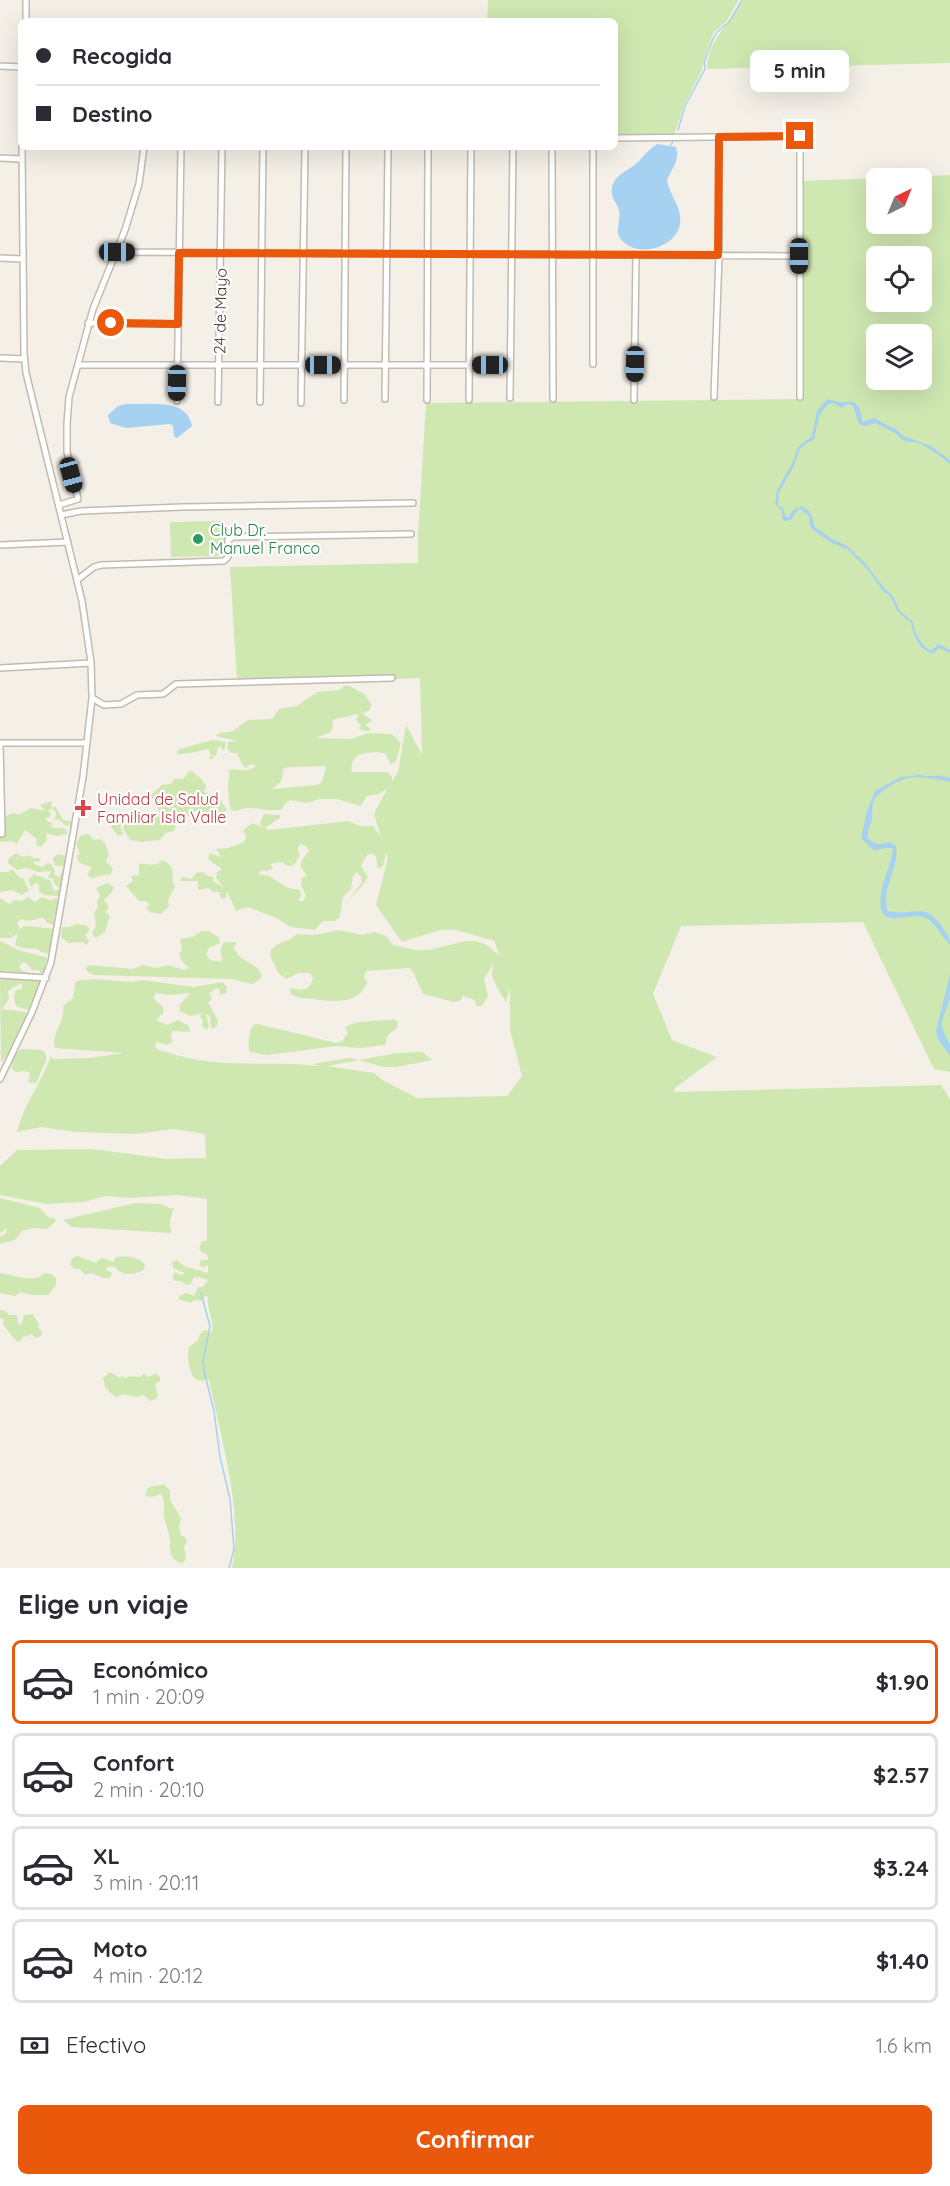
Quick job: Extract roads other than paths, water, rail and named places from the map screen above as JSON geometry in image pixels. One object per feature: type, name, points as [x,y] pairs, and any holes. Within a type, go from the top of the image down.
[{"type":"street","points":[[26,0],[26,18]]},
{"type":"street","points":[[0,66],[18,68]]},
{"type":"street","points":[[618,138],[800,136],[800,397]]},
{"type":"street","points":[[714,398],[719,137]]},
{"type":"street","points":[[0,1079],[3,1064],[46,978],[59,925],[92,698],[91,663],[82,601],[30,393],[24,359],[22,150]]},
{"type":"street","points":[[59,505],[78,499],[68,452],[66,424],[69,397],[88,323],[117,252],[139,184],[144,150]]},
{"type":"street","points":[[177,400],[181,150]]},
{"type":"street","name":"24 de Mayo","points":[[218,402],[222,150]]},
{"type":"street","points":[[260,402],[263,150]]},
{"type":"street","points":[[301,403],[305,150]]},
{"type":"street","points":[[344,400],[346,150]]},
{"type":"street","points":[[386,399],[388,150]]},
{"type":"street","points":[[427,400],[428,150]]},
{"type":"street","points":[[469,400],[471,150]]},
{"type":"street","points":[[510,398],[513,150]]},
{"type":"street","points":[[552,150],[552,399]]},
{"type":"street","points":[[593,150],[593,364]]},
{"type":"street","points":[[0,158],[21,159]]},
{"type":"street","points":[[117,252],[799,256]]},
{"type":"street","points":[[634,399],[636,255]]},
{"type":"street","points":[[0,258],[22,259]]},
{"type":"street","points":[[88,323],[178,324]]},
{"type":"street","points":[[0,358],[24,359]]},
{"type":"street","points":[[78,365],[510,365]]},
{"type":"street","points":[[61,515],[81,511],[182,507],[413,503]]},
{"type":"street","points":[[77,580],[98,566],[224,561],[228,557],[228,540],[233,537],[411,534]]},
{"type":"street","points":[[0,545],[68,542]]},
{"type":"street","points":[[0,668],[91,663]]},
{"type":"street","points":[[92,698],[104,705],[121,704],[137,696],[163,694],[176,684],[392,678]]},
{"type":"street","points":[[2,834],[0,743],[87,743]]},
{"type":"street","points":[[0,975],[46,978]]},
{"type":"water","points":[[657,144],[676,147],[676,160],[667,180],[679,211],[679,226],[675,235],[658,247],[636,249],[627,245],[620,238],[619,210],[613,197],[613,184],[618,177]]},
{"type":"water","points":[[827,399],[854,402],[859,407],[863,422],[874,418],[897,430],[903,436],[931,446],[950,460],[950,464],[920,443],[904,441],[895,433],[876,423],[865,426],[859,424],[853,406],[848,404],[841,408],[833,403],[828,404],[819,416],[814,440],[800,449],[793,468],[779,492],[778,505],[783,508],[788,518],[793,510],[801,506],[808,511],[815,527],[847,546],[865,563],[892,595],[900,611],[913,622],[915,632],[923,645],[931,651],[938,644],[950,650],[950,653],[939,648],[932,654],[921,647],[914,635],[911,623],[898,612],[890,596],[847,549],[832,543],[813,530],[809,516],[799,508],[791,520],[785,521],[782,518],[782,511],[775,504],[777,490],[792,464],[798,447],[812,436],[817,411]]},
{"type":"water","points":[[165,404],[175,407],[183,410],[192,426],[177,438],[170,424],[126,428],[110,423],[108,415],[118,406]]},
{"type":"water","points":[[919,775],[946,777],[950,778],[950,782],[929,778],[908,778],[884,790],[873,803],[868,838],[875,843],[890,842],[896,846],[895,863],[886,895],[888,911],[918,911],[930,914],[943,928],[950,945],[933,923],[926,918],[918,916],[888,918],[883,914],[881,894],[893,849],[873,850],[861,838],[867,811],[875,791],[901,777]]},
{"type":"water","points":[[950,974],[950,998],[941,1024],[950,1043],[950,1056],[938,1039],[936,1031]]},
{"type":"waterway","points":[[678,130],[685,106],[705,69],[704,62],[713,39],[717,32],[729,22],[742,0]]},
{"type":"waterway","points":[[671,145],[673,141]]},
{"type":"waterway","points":[[201,1293],[210,1326],[203,1361],[204,1371],[214,1411],[220,1457],[230,1499],[234,1549],[229,1568]]},
{"type":"place","name":"Club Dr. Manuel Franco","points":[[198,539]]},
{"type":"place","name":"Unidad de Salud Familiar Isla Valle","points":[[83,808]]}]
